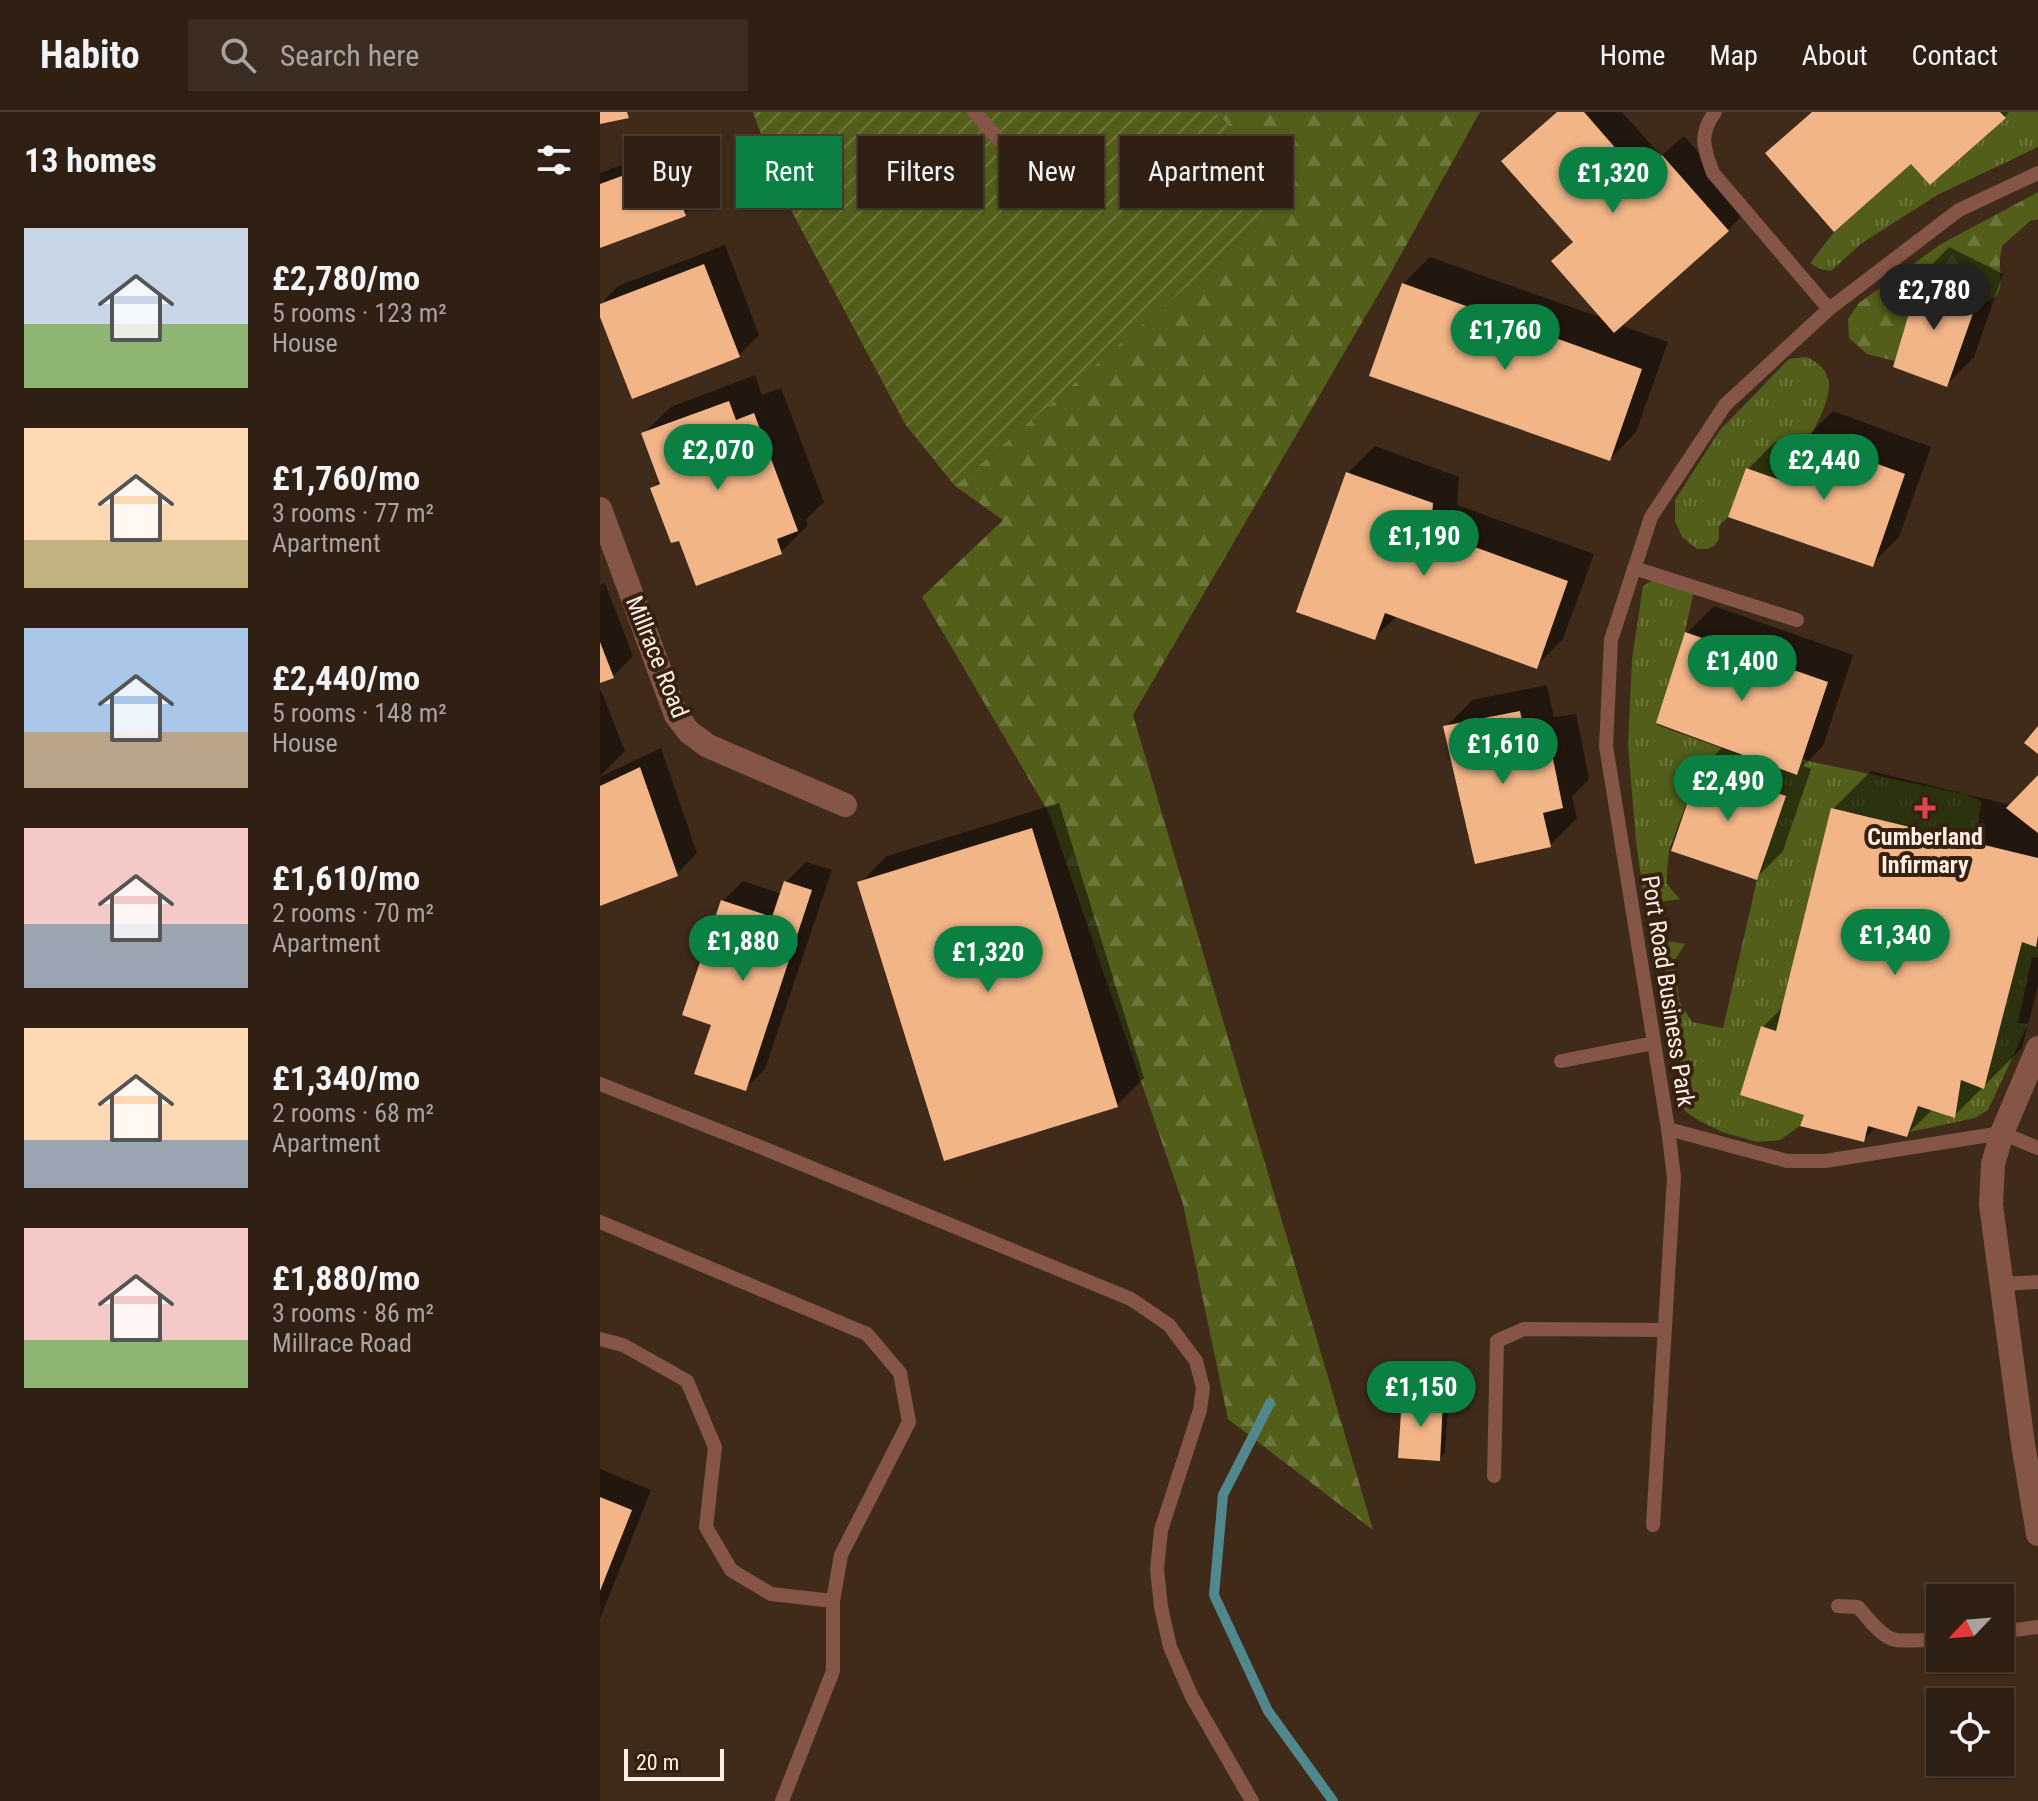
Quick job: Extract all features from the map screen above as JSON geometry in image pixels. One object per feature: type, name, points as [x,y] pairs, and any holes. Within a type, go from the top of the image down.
[{"type":"street","name":"Millrace Road","points":[[600,509],[676,715],[689,732],[708,746],[845,805]]},
{"type":"street","points":[[2038,1048],[2002,1133],[1993,1164],[1991,1205],[2038,1534]]},
{"type":"lane","points":[[974,112],[999,140]]},
{"type":"lane","points":[[1715,112],[1704,131],[1704,149],[1713,173],[1829,309]]},
{"type":"lane","name":"Port Road Business Park","points":[[1653,1525],[1674,1177],[1606,746],[1611,640],[1651,517],[1725,405],[1829,309],[1959,210],[2038,173]]},
{"type":"lane","points":[[1634,568],[1797,620]]},
{"type":"lane","points":[[1561,1061],[1654,1043]]},
{"type":"lane","points":[[600,1084],[1117,1293],[1169,1325],[1196,1361],[1203,1388],[1200,1410],[1161,1530],[1157,1569],[1161,1607],[1170,1647],[1192,1697],[1252,1801]]},
{"type":"lane","points":[[1668,1129],[1787,1161],[1825,1161],[2002,1133],[2038,1148]]},
{"type":"lane","points":[[600,1222],[867,1334],[900,1373],[909,1422],[841,1555],[833,1601],[833,1671],[782,1801]]},
{"type":"lane","points":[[2002,1284],[2038,1282]]},
{"type":"lane","points":[[1494,1476],[1497,1341],[1524,1329],[1665,1330]]},
{"type":"lane","points":[[600,1339],[623,1345],[687,1381],[715,1447],[706,1527],[731,1570],[771,1594],[833,1601]]},
{"type":"lane","points":[[1838,1606],[1858,1607],[1875,1626],[1893,1639],[1926,1639]]},
{"type":"lane","points":[[2014,1630],[2038,1627]]},
{"type":"green space","points":[[753,112],[1216,112],[1238,136],[1120,136],[1120,208],[1278,208],[955,486],[905,424],[790,208],[842,208],[842,136],[762,136]]},
{"type":"green space","points":[[1216,112],[1480,112],[1389,276],[1133,715],[1373,1530],[1228,1419],[1183,1204],[1049,813],[922,597],[1003,520],[955,486],[1277,208],[1293,208],[1293,136],[1238,136]]},
{"type":"green space","points":[[2000,112],[2038,112],[2038,147],[1939,194],[1862,243],[1831,271],[1810,263],[1834,232],[1911,164],[1930,185],[2005,119]]},
{"type":"green space","points":[[2038,192],[2038,219],[2030,221],[2002,246],[2000,287],[1996,296],[1977,302],[1921,273],[1895,361],[1867,354],[1849,338],[1848,319],[1859,303],[1941,244]]},
{"type":"green space","points":[[1806,357],[1826,373],[1829,383],[1821,416],[1810,438],[1804,437],[1794,485],[1746,468],[1728,517],[1719,526],[1719,539],[1714,546],[1697,549],[1682,537],[1675,521],[1675,500],[1720,430],[1789,359]]},
{"type":"green space","points":[[1665,574],[1679,576],[1693,595],[1657,725],[1796,775],[1803,758],[1964,794],[1982,801],[1974,843],[1776,1031],[1762,1026],[1740,1095],[1804,1115],[1800,1126],[1780,1140],[1757,1142],[1722,1132],[1685,1111],[1678,1097],[1680,1033],[1670,1003],[1661,940],[1685,944],[1675,960],[1679,1001],[1692,1022],[1723,1028],[1757,880],[1785,796],[1700,767],[1669,850],[1666,883],[1680,899],[1654,903],[1643,892],[1628,745],[1632,659],[1643,586]]},
{"type":"green space","points":[[2038,936],[2038,958],[2032,957],[2018,1023],[2028,1024],[1988,1110],[1975,1118],[1909,1132],[1918,1106],[1955,1118],[1961,1080],[1984,1088],[2022,942],[2036,947]]},
{"type":"building","points":[[600,112],[627,112],[629,118],[600,124]]},
{"type":"building","points":[[1557,112],[1584,112],[1639,175],[1662,155],[1729,231],[1614,333],[1551,261],[1573,242],[1501,161]]},
{"type":"building","points":[[1812,112],[2000,112],[2006,118],[1930,185],[1911,164],[1834,232],[1765,153]]},
{"type":"building","points":[[624,175],[624,208],[683,208],[686,216],[600,248],[600,184]]},
{"type":"building","points":[[704,264],[740,357],[632,399],[600,317],[600,304]]},
{"type":"building","points":[[1921,273],[1977,302],[1947,387],[1893,367]]},
{"type":"building","points":[[1402,283],[1642,369],[1610,461],[1369,376]]},
{"type":"building","points":[[729,401],[736,420],[754,413],[798,531],[777,539],[782,554],[696,586],[679,541],[671,543],[650,488],[660,484],[641,433]]},
{"type":"building","points":[[1804,437],[1905,474],[1873,567],[1728,517],[1746,468],[1794,485]]},
{"type":"building","points":[[1346,472],[1433,503],[1431,531],[1568,581],[1537,669],[1385,613],[1375,640],[1296,612]]},
{"type":"building","points":[[1685,632],[1828,682],[1797,775],[1656,723]]},
{"type":"building","points":[[600,642],[614,678],[600,683]]},
{"type":"building","points":[[1520,711],[1527,743],[1549,739],[1563,808],[1543,813],[1551,847],[1475,864],[1443,726]]},
{"type":"building","points":[[2038,726],[2038,754],[2024,743]]},
{"type":"building","points":[[1700,766],[1786,796],[1757,880],[1671,851]]},
{"type":"building","points":[[640,767],[678,876],[600,906],[600,786]]},
{"type":"building","points":[[2038,775],[2038,833],[2006,808]]},
{"type":"building","points":[[1831,808],[2038,858],[2036,947],[2022,942],[1984,1089],[1961,1080],[1955,1118],[1918,1106],[1907,1137],[1868,1126],[1864,1142],[1800,1126],[1804,1115],[1740,1095],[1761,1026],[1776,1031]]},
{"type":"building","points":[[1032,828],[1118,1107],[944,1161],[857,882]]},
{"type":"building","points":[[784,881],[812,890],[746,1091],[694,1074],[711,1025],[682,1015],[721,900],[772,917]]},
{"type":"building","points":[[1402,1397],[1443,1400],[1440,1461],[1398,1458]]},
{"type":"building","points":[[600,1497],[632,1510],[600,1591]]},
{"type":"waterway","points":[[1270,1403],[1223,1495],[1214,1595],[1268,1711],[1333,1801]]},
{"type":"place","name":"Cumberland Infirmary","points":[[1925,808]]}]
